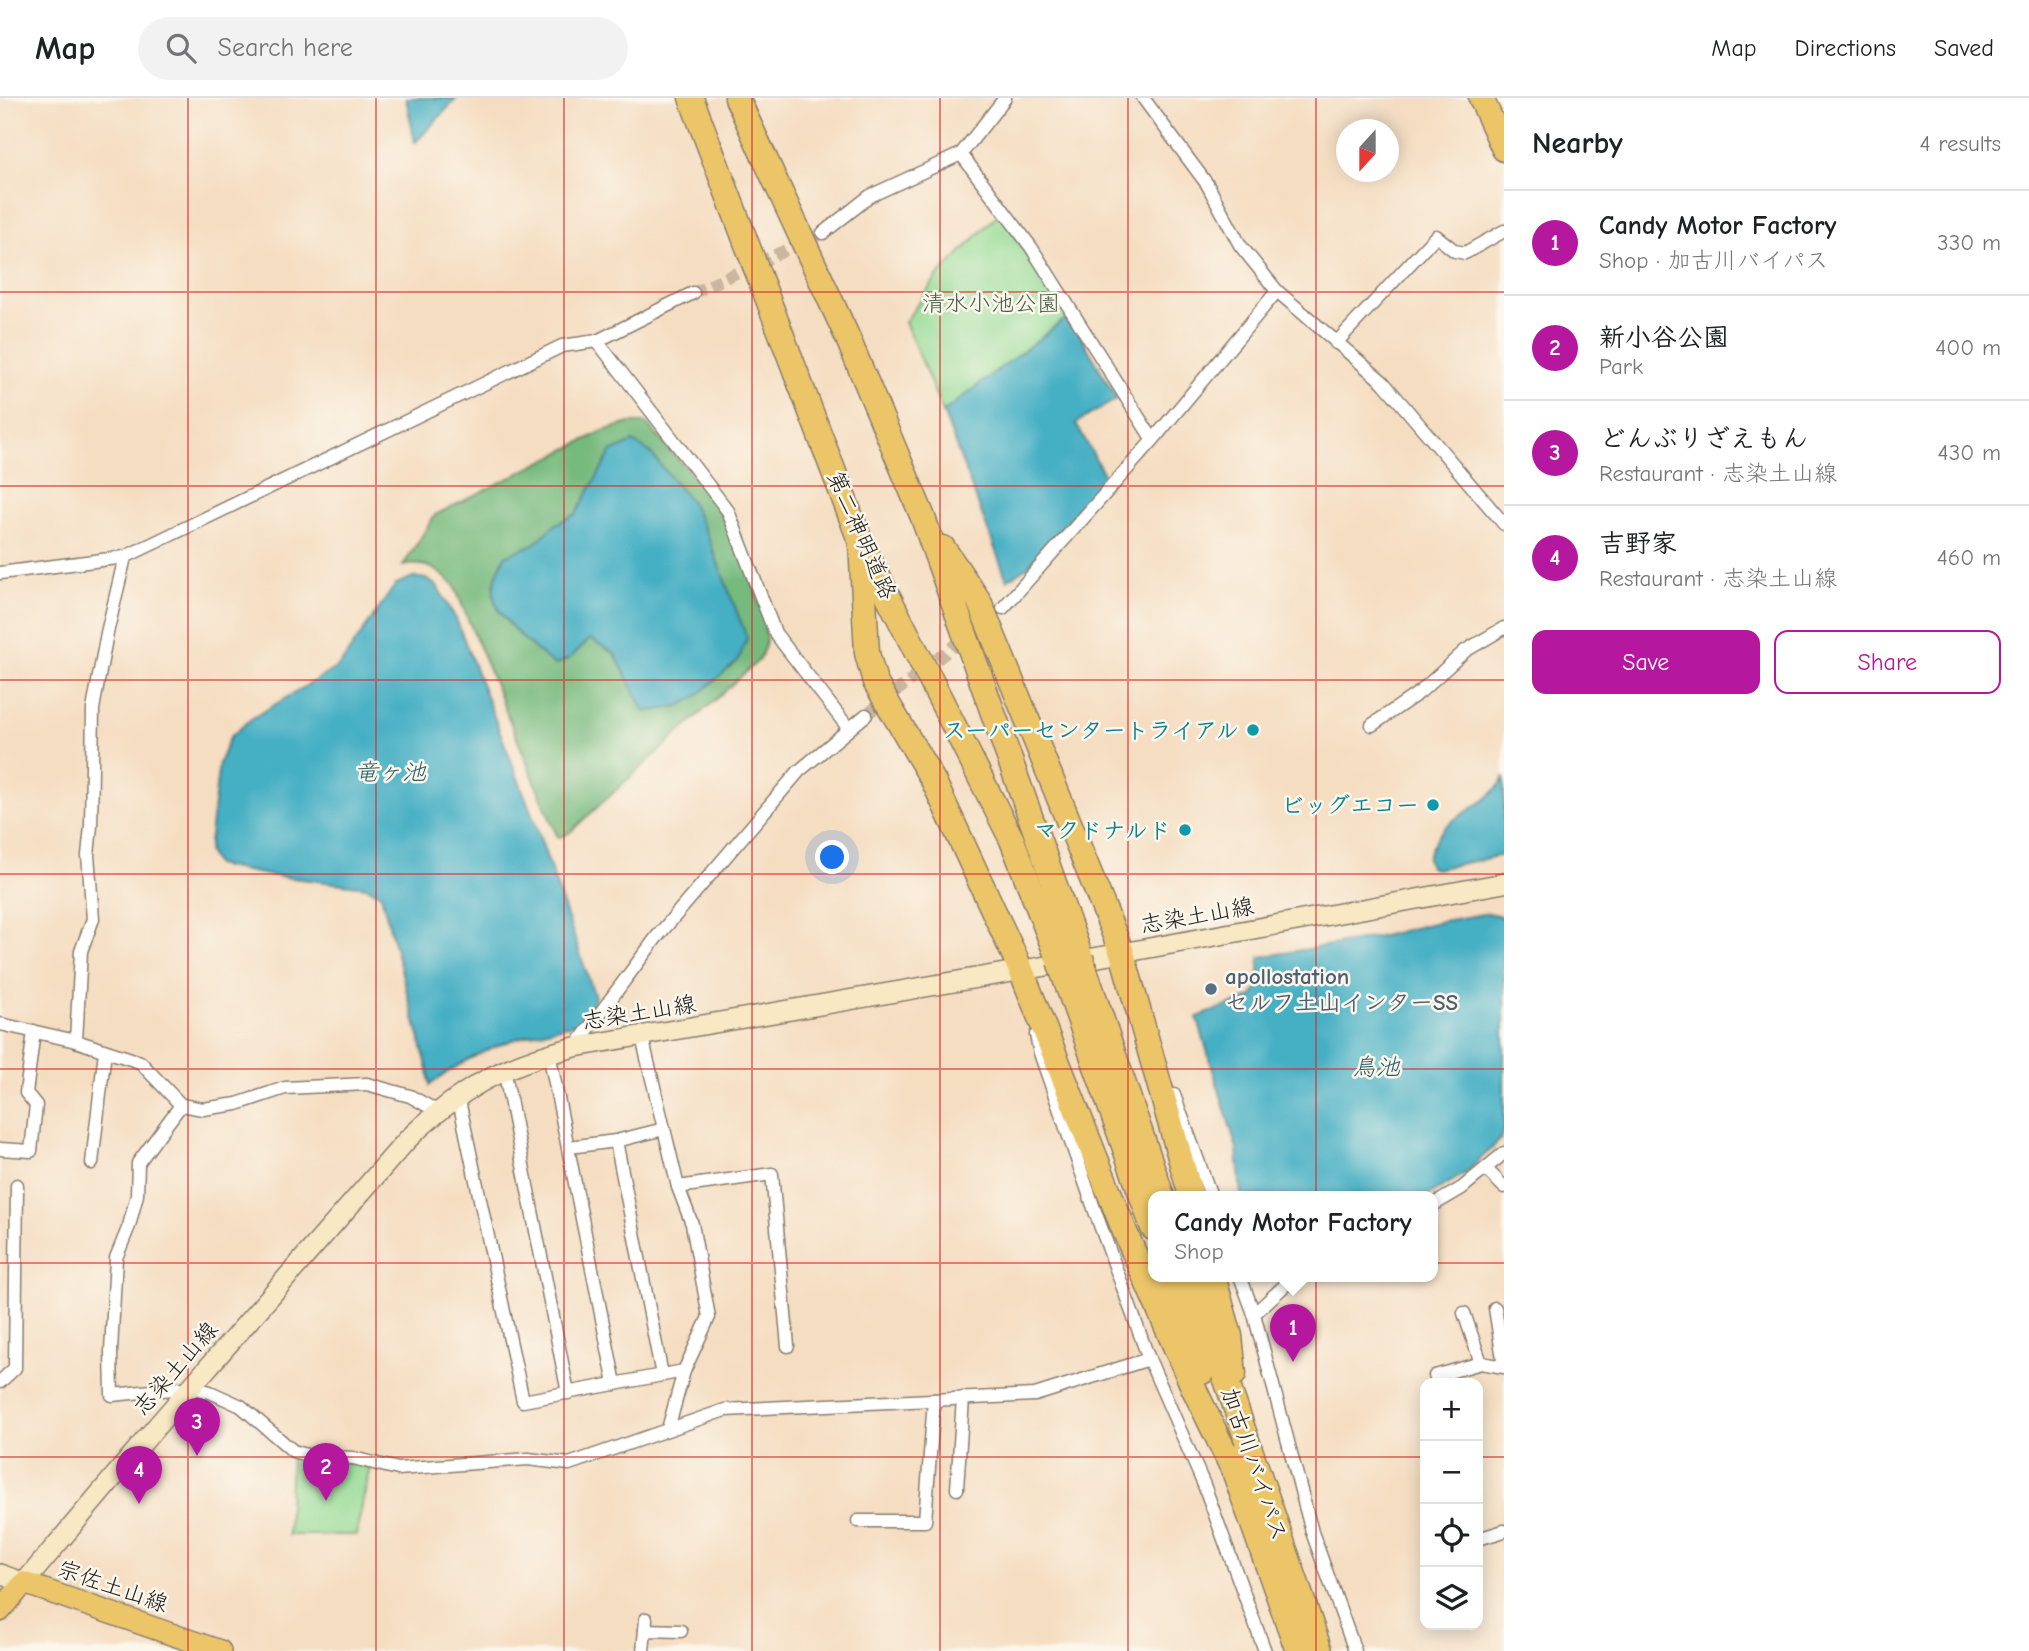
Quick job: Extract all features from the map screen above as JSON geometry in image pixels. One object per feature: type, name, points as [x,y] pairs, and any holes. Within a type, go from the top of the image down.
[{"type":"highway","name":"第二神明道路","points":[[691,98],[861,543],[1012,840],[1070,961]]},
{"type":"highway","points":[[737,98],[846,334],[922,515],[1070,961],[1148,1212]]},
{"type":"highway","points":[[1481,98],[1504,149]]},
{"type":"highway","points":[[922,515],[979,601],[1122,953],[1190,1191]]},
{"type":"highway","points":[[861,543],[867,653],[875,682],[934,782],[1021,970],[1125,1231],[1194,1389],[1233,1469]]},
{"type":"highway","points":[[1070,961],[1160,1191]]},
{"type":"highway","name":"加古川バイパス","points":[[1172,1282],[1233,1469],[1298,1651]]},
{"type":"highway","name":"加古川バイパス","points":[[1192,1282],[1320,1651]]},
{"type":"highway","points":[[1215,1282],[1230,1336],[1239,1420]]},
{"type":"main road","name":"志染土山線","points":[[24,1583],[371,1182],[437,1111],[504,1069],[575,1047],[642,1038],[1504,883]]},
{"type":"main road","points":[[0,1574],[24,1583]]},
{"type":"main road","name":"宗佐土山線","points":[[0,1611],[24,1583],[208,1649]]},
{"type":"street","points":[[823,233],[870,196],[961,154],[1005,98]]},
{"type":"street","points":[[1143,98],[1207,184],[1240,245],[1277,291],[1382,382],[1504,524]]},
{"type":"street","points":[[961,154],[1031,247],[1153,440]]},
{"type":"street","points":[[1336,343],[1436,236],[1455,251],[1465,253],[1504,231]]},
{"type":"street","points":[[1003,608],[1153,440],[1277,291]]},
{"type":"street","points":[[0,573],[125,557],[562,346],[597,341],[693,293]]},
{"type":"street","points":[[597,341],[727,511],[775,633],[849,730]]},
{"type":"street","points":[[76,1041],[81,951],[93,919],[88,855],[93,709],[125,557]]},
{"type":"street","points":[[1372,725],[1420,692],[1465,651],[1504,628]]},
{"type":"street","points":[[575,1047],[656,938],[790,781],[866,715]]},
{"type":"street","points":[[1122,953],[1209,1191]]},
{"type":"street","points":[[1021,970],[1040,1054],[1096,1214],[1149,1359],[1205,1485],[1265,1651]]},
{"type":"street","points":[[0,1024],[76,1041],[140,1062],[181,1105],[203,1109],[237,1104],[285,1088],[367,1084],[410,1096],[437,1111]]},
{"type":"street","points":[[0,1149],[31,1151],[36,1105],[26,1093],[34,1031]]},
{"type":"street","points":[[642,1038],[678,1187],[692,1224],[709,1317],[684,1371],[668,1429]]},
{"type":"street","points":[[92,1163],[105,1051]]},
{"type":"street","points":[[549,1054],[615,1384]]},
{"type":"street","points":[[504,1069],[568,1393]]},
{"type":"street","points":[[458,1096],[523,1401],[684,1371]]},
{"type":"street","points":[[181,1105],[138,1163],[134,1205],[116,1258],[111,1351],[113,1395],[192,1387],[210,1392],[242,1406],[293,1451],[310,1456],[353,1458],[398,1469],[528,1459],[569,1464],[725,1410],[1035,1395],[1149,1359]]},
{"type":"street","points":[[569,1147],[616,1141],[664,1129]]},
{"type":"street","points":[[616,1141],[662,1375]]},
{"type":"street","points":[[1438,1202],[1462,1188],[1504,1153]]},
{"type":"street","points":[[1486,1169],[1504,1187]]},
{"type":"street","points":[[678,1187],[772,1174],[788,1346]]},
{"type":"street","points":[[0,1382],[15,1368],[17,1185]]},
{"type":"street","points":[[1242,1282],[1254,1314],[1312,1532],[1355,1651]]},
{"type":"street","points":[[1254,1314],[1289,1282]]},
{"type":"street","points":[[1435,1376],[1481,1363],[1504,1366],[1495,1308]]},
{"type":"street","points":[[1464,1313],[1481,1363]]},
{"type":"street","points":[[957,1489],[963,1398]]},
{"type":"street","points":[[858,1521],[925,1521],[934,1400]]},
{"type":"street","points":[[1483,1537],[1504,1531]]},
{"type":"street","points":[[643,1651],[645,1624],[681,1631]]},
{"type":"green space","name":"清水小池公園","points":[[1000,212],[1072,321],[1068,324],[1064,320],[943,412],[905,322],[937,277]]},
{"type":"green space","points":[[630,423],[646,423],[694,477],[718,509],[737,545],[754,587],[765,625],[766,643],[759,660],[569,833],[558,838],[454,585],[431,568],[419,565],[403,566],[435,515],[603,431]]},
{"type":"green space","points":[[291,1453],[370,1467],[356,1535],[288,1535]]},
{"type":"water","points":[[406,98],[457,98],[415,143]]},
{"type":"water","points":[[1065,319],[1068,324],[1072,321],[1117,399],[1076,423],[1106,478],[1027,567],[1007,580],[943,412]]},
{"type":"water","points":[[633,442],[650,452],[691,502],[706,532],[747,638],[738,661],[693,699],[679,706],[645,712],[615,654],[590,639],[569,659],[555,665],[510,625],[494,597],[496,576],[505,556],[534,544],[556,524],[576,514],[611,452]]},
{"type":"water","name":"竜ヶ池","points":[[413,577],[426,579],[437,586],[456,619],[530,809],[595,997],[583,1022],[502,1044],[466,1061],[430,1085],[381,895],[367,887],[267,875],[216,865],[208,852],[219,763],[230,737],[251,719],[339,666],[396,584]]},
{"type":"water","points":[[1504,776],[1504,855],[1435,869],[1430,867],[1427,858],[1444,829],[1489,796]]},
{"type":"water","name":"鳥池","points":[[1489,913],[1504,917],[1504,1126],[1500,1140],[1466,1173],[1435,1191],[1241,1191],[1237,1149],[1197,1017],[1252,997],[1258,986],[1260,957],[1378,937],[1437,922]]},
{"type":"tunnel","points":[[693,293],[823,233]]},
{"type":"tunnel","points":[[866,715],[967,636]]},
{"type":"place","name":"スーパーセンタートライアル","points":[[1253,730]]},
{"type":"place","name":"ビッグエコー","points":[[1433,805]]},
{"type":"place","name":"マクドナルド","points":[[1185,830]]},
{"type":"place","name":"apollostation セルフ土山インターSS","points":[[1211,989]]},
{"type":"place","name":"Candy Motor Factory","points":[[1293,1362]]},
{"type":"place","name":"どんぶりざえもん","points":[[197,1456]]},
{"type":"place","name":"新小谷公園","points":[[326,1501]]},
{"type":"place","name":"吉野家","points":[[139,1504]]}]
